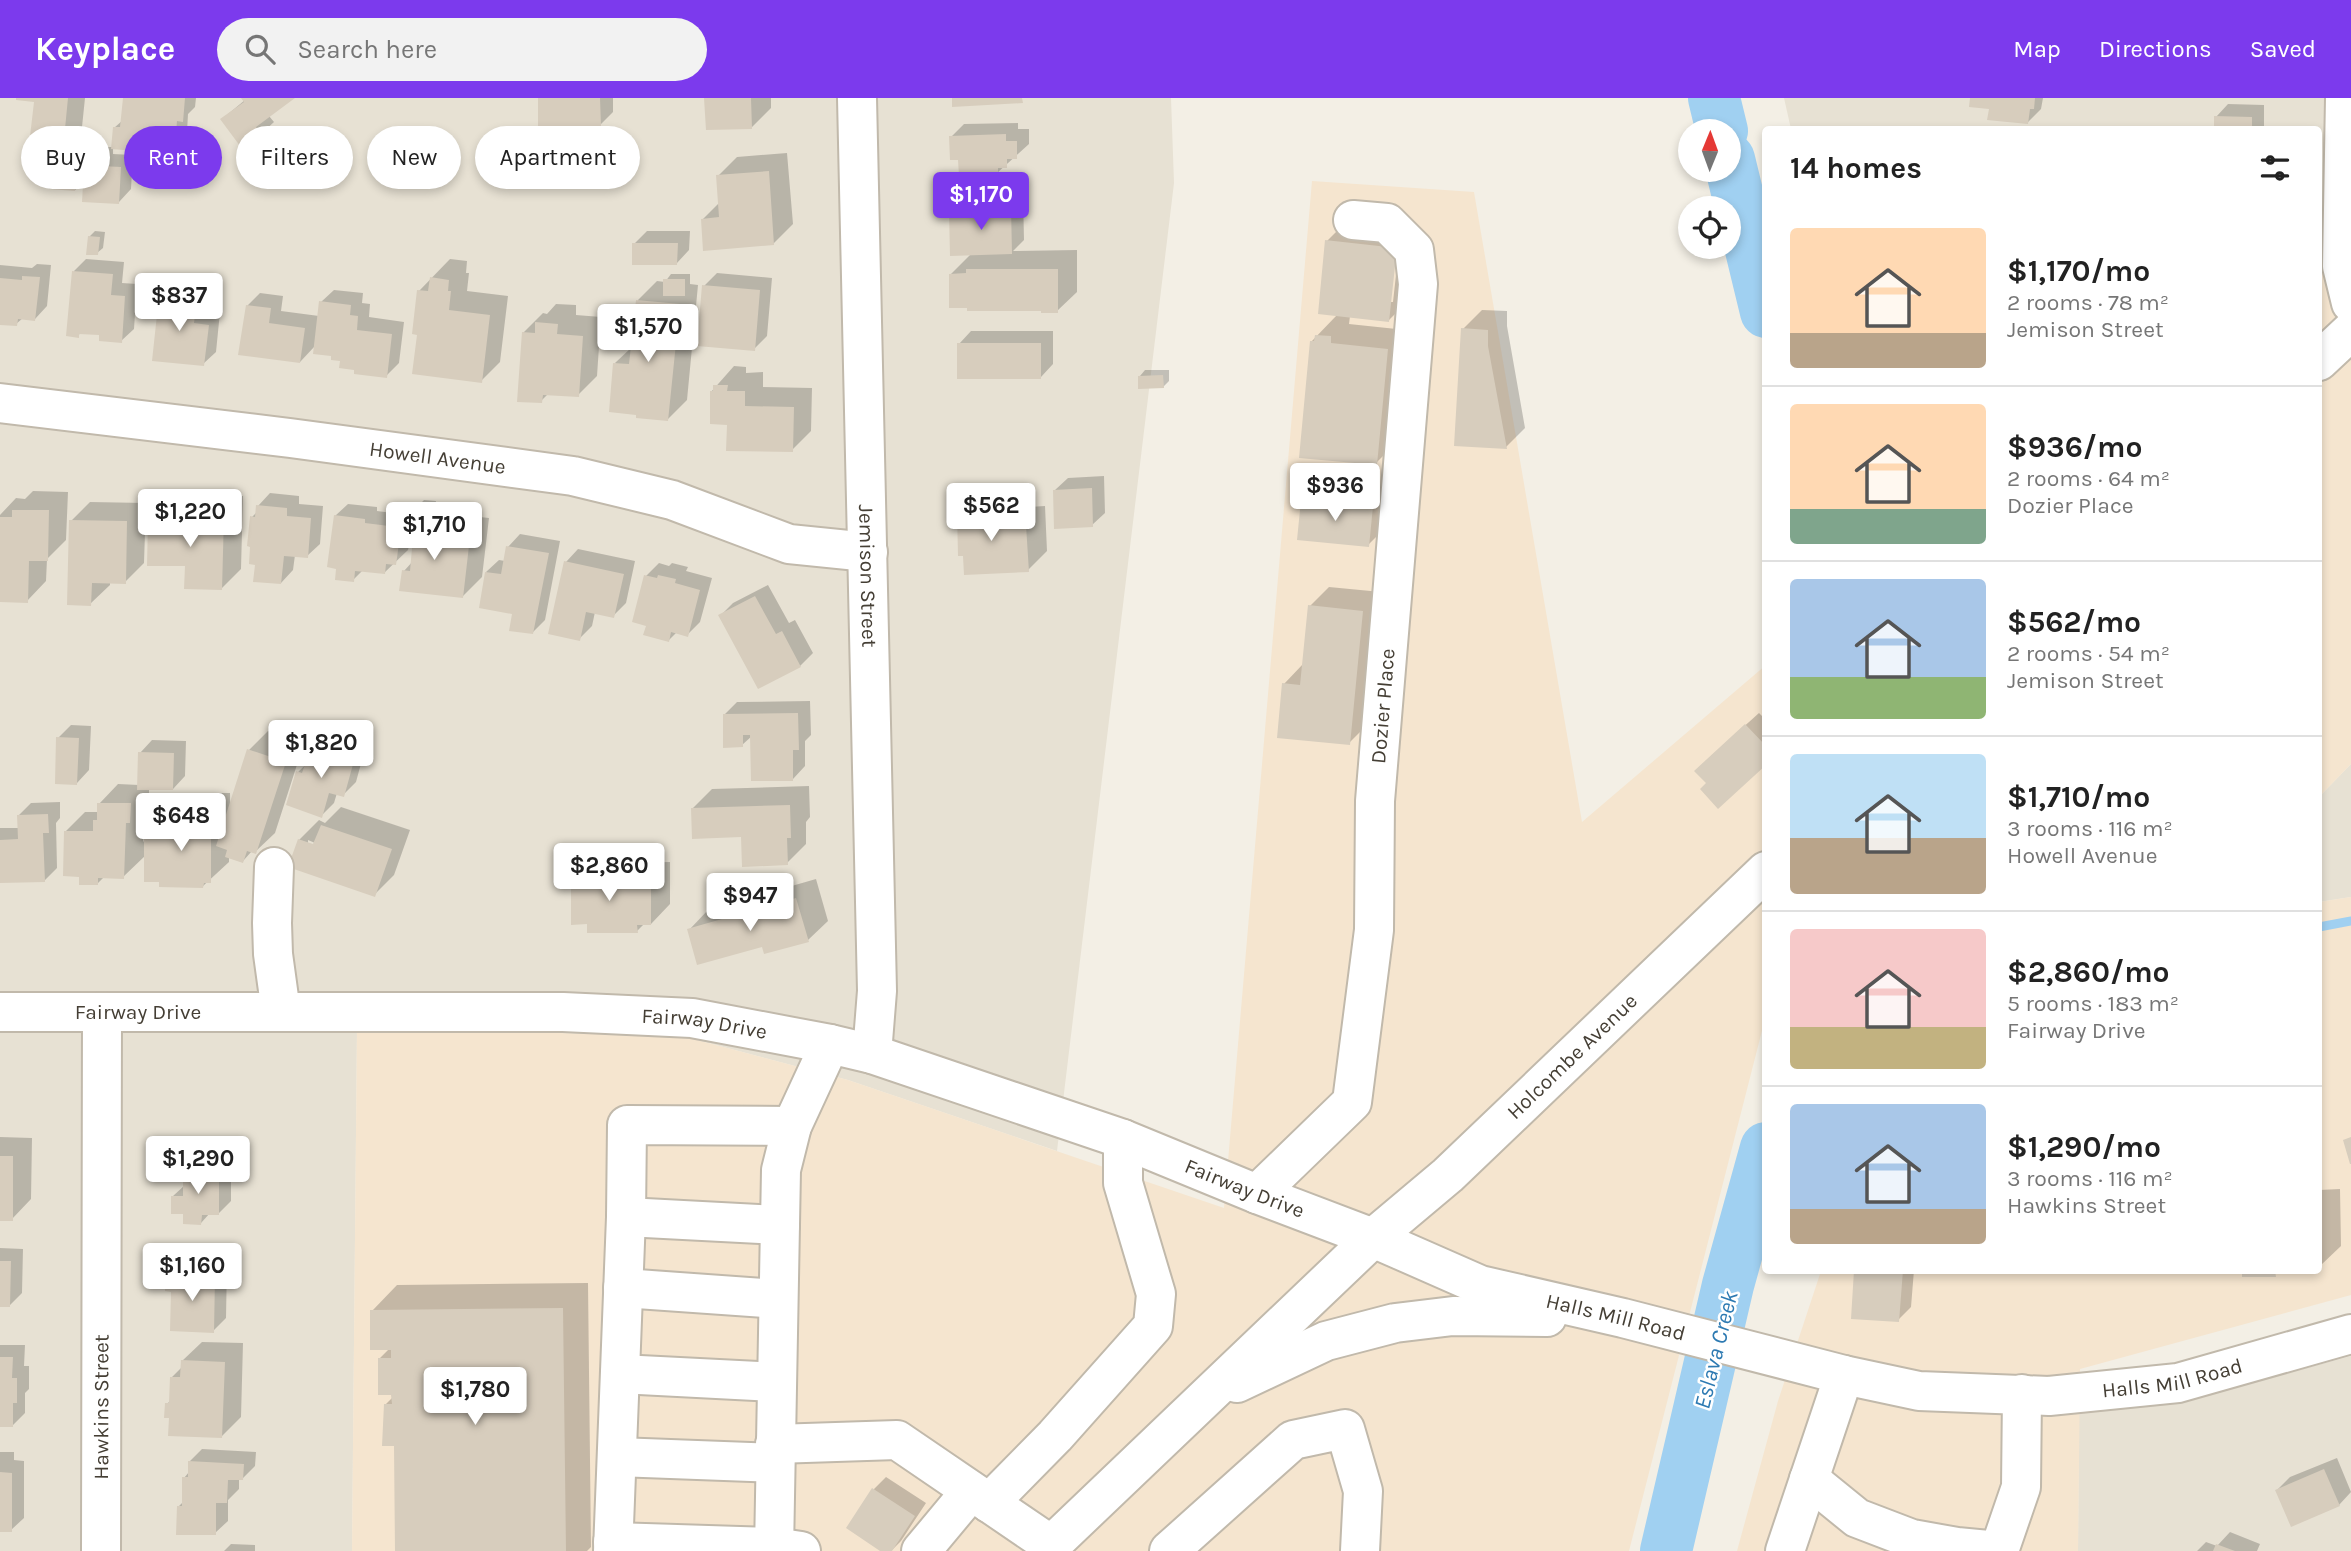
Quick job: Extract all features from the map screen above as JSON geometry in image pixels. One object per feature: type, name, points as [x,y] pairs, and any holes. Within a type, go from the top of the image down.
[{"type":"street","name":"Jemison Street","points":[[857,98],[877,991],[872,1054]]},
{"type":"street","points":[[2345,98],[2343,266],[2351,303]]},
{"type":"street","name":"Dozier Place","points":[[1257,1194],[1352,1102],[1374,930],[1375,801],[1419,284],[1414,250],[1387,223],[1353,220]]},
{"type":"street","points":[[2322,357],[2351,331]]},
{"type":"street","name":"Howell Avenue","points":[[0,403],[573,476],[673,500],[789,544],[868,552]]},
{"type":"street","points":[[274,867],[273,954],[281,1012]]},
{"type":"street","name":"Holcombe Avenue","points":[[1373,1238],[1448,1175],[1762,875]]},
{"type":"street","name":"Fairway Drive","points":[[0,1012],[563,1012],[692,1018],[872,1054],[1123,1139],[1373,1238]]},
{"type":"street","name":"Hawkins Street","points":[[101,1551],[102,1012]]},
{"type":"street","points":[[792,1126],[627,1125],[624,1288],[613,1546],[783,1550],[775,1454],[781,1170],[792,1126],[830,1044]]},
{"type":"street","points":[[921,1551],[980,1497],[1055,1436],[1153,1326],[1156,1294],[1123,1183],[1123,1139]]},
{"type":"street","points":[[626,1217],[780,1225]]},
{"type":"street","points":[[617,1457],[775,1454],[897,1440],[980,1497],[1065,1544],[1210,1395],[1373,1238]]},
{"type":"street","name":"Halls Mill Road","points":[[1373,1238],[1480,1285],[1919,1391],[2049,1396],[2178,1383],[2351,1334]]},
{"type":"street","points":[[624,1288],[778,1299]]},
{"type":"street","points":[[1210,1395],[1326,1341],[1395,1323],[1453,1316],[1623,1318]]},
{"type":"street","points":[[620,1374],[776,1382]]},
{"type":"street","points":[[1786,1551],[1844,1375]]},
{"type":"street","points":[[1809,1479],[1857,1518],[1912,1539],[1957,1547],[1999,1550],[2021,1487],[2022,1394]]},
{"type":"street","points":[[1169,1551],[1293,1440],[1345,1429],[1363,1491],[1360,1551]]},
{"type":"shaded area","points":[[0,98],[1171,98],[1174,183],[1057,1151],[848,1080],[682,1036],[357,1029],[352,1551],[0,1551]]},
{"type":"shaded area","points":[[1784,98],[2351,98],[2351,224],[2322,223],[2322,126],[1790,126]]},
{"type":"shaded area","points":[[1312,181],[1474,192],[1582,822],[1762,668],[1762,1031],[1629,1551],[352,1551],[357,1028],[682,1036],[848,1080],[1224,1208]]},
{"type":"shaded area","points":[[2322,223],[2351,224],[2351,764],[2322,794]]},
{"type":"shaded area","points":[[2351,764],[2351,897],[2322,902],[2322,794]]},
{"type":"shaded area","points":[[2351,897],[2351,1295],[2080,1369],[2078,1551],[1737,1551],[1778,1401],[1820,1274],[2322,1274],[2322,902]]},
{"type":"shaded area","points":[[2351,1356],[2351,1551],[2078,1551],[2079,1411],[2184,1401]]},
{"type":"building","points":[[68,98],[65,126],[31,126],[34,102],[16,100]]},
{"type":"building","points":[[123,98],[185,98],[183,122],[177,121],[177,126],[124,126],[124,150],[111,149],[113,127],[120,127]]},
{"type":"building","points":[[241,98],[295,98],[257,126],[236,126],[236,141],[220,119],[244,102]]},
{"type":"building","points":[[538,98],[600,98],[601,126],[538,126]]},
{"type":"building","points":[[704,98],[751,98],[752,129],[706,130]]},
{"type":"building","points":[[952,98],[1022,98],[1023,103],[952,107]]},
{"type":"building","points":[[1970,98],[2035,98],[2028,124],[1987,120],[1989,109],[1969,107]]},
{"type":"building","points":[[2214,116],[2252,117],[2252,126],[2214,126]]},
{"type":"building","points":[[1006,134],[1006,141],[1017,141],[1017,159],[1007,159],[1007,168],[998,168],[998,175],[959,176],[958,160],[950,160],[949,136]]},
{"type":"building","points":[[110,166],[121,167],[119,204],[82,202],[83,189],[110,189]]},
{"type":"building","points":[[769,171],[774,245],[703,251],[701,219],[719,217],[716,175]]},
{"type":"building","points":[[989,207],[1011,207],[1012,254],[950,256],[949,211],[989,210]]},
{"type":"building","points":[[88,236],[100,237],[98,255],[86,255]]},
{"type":"building","points":[[1325,240],[1397,248],[1389,322],[1318,314]]},
{"type":"building","points":[[632,243],[678,243],[677,265],[632,265]]},
{"type":"building","points":[[966,269],[1058,269],[1058,313],[967,311],[967,308],[949,308],[949,274],[966,273]]},
{"type":"building","points":[[72,271],[113,274],[111,295],[125,296],[122,343],[99,341],[99,335],[79,334],[79,338],[66,336]]},
{"type":"building","points":[[22,276],[40,277],[35,321],[18,319],[17,326],[0,325],[0,278],[22,280]]},
{"type":"building","points":[[430,277],[449,280],[449,310],[490,315],[482,383],[412,374],[417,335],[412,334],[417,290],[428,291]]},
{"type":"building","points":[[663,279],[685,279],[685,296],[663,296]]},
{"type":"building","points":[[702,285],[760,290],[755,351],[697,346]]},
{"type":"building","points":[[159,296],[197,300],[194,323],[209,325],[204,366],[152,361]]},
{"type":"building","points":[[636,300],[680,304],[668,421],[609,412],[613,363],[629,364]]},
{"type":"building","points":[[319,301],[351,305],[350,315],[358,316],[357,330],[392,334],[387,378],[354,374],[354,370],[339,368],[340,361],[331,360],[331,356],[313,354]]},
{"type":"building","points":[[246,305],[271,308],[269,323],[305,328],[300,363],[238,355]]},
{"type":"building","points":[[535,322],[558,324],[557,334],[583,336],[579,397],[543,395],[542,403],[517,402],[522,332],[535,333]]},
{"type":"building","points":[[1461,328],[1488,330],[1488,346],[1507,449],[1454,446]]},
{"type":"building","points":[[1315,335],[1331,336],[1331,343],[1388,349],[1377,465],[1299,458],[1310,341],[1314,341]]},
{"type":"building","points":[[957,343],[1041,343],[1041,379],[957,379]]},
{"type":"building","points":[[1163,375],[1164,388],[1138,389],[1138,376]]},
{"type":"building","points":[[713,385],[728,385],[727,391],[745,391],[745,406],[794,407],[793,452],[726,451],[727,425],[710,424],[710,391],[713,391]]},
{"type":"building","points":[[1092,488],[1093,527],[1054,529],[1053,490]]},
{"type":"building","points":[[1301,500],[1373,506],[1369,547],[1297,540]]},
{"type":"building","points":[[256,505],[287,508],[287,516],[311,518],[308,558],[284,556],[281,584],[253,582],[255,565],[249,564],[250,547],[247,546],[250,516],[255,517]]},
{"type":"building","points":[[1009,509],[1010,525],[1026,525],[1029,572],[964,575],[963,556],[958,556],[957,511]]},
{"type":"building","points":[[12,510],[49,510],[48,561],[29,561],[28,603],[0,602],[0,517],[12,517]]},
{"type":"building","points":[[186,514],[224,515],[222,590],[184,589],[185,566],[147,566],[148,521],[186,521]]},
{"type":"building","points":[[334,515],[365,519],[365,523],[389,526],[388,535],[400,536],[396,565],[386,564],[385,574],[355,571],[354,582],[335,580],[336,569],[327,567]]},
{"type":"building","points":[[403,518],[417,520],[416,531],[470,537],[463,598],[399,591],[402,570],[410,571],[412,548],[400,546]]},
{"type":"building","points":[[69,520],[127,521],[126,584],[92,583],[91,606],[67,605]]},
{"type":"building","points":[[506,546],[549,553],[533,634],[509,631],[512,614],[479,608],[485,572],[501,574]]},
{"type":"building","points":[[564,561],[624,574],[614,618],[586,612],[580,641],[548,634]]},
{"type":"building","points":[[644,575],[676,579],[675,583],[700,590],[688,637],[671,632],[669,642],[643,635],[646,626],[632,622]]},
{"type":"building","points":[[755,596],[776,634],[782,631],[801,667],[758,689],[718,615]]},
{"type":"building","points":[[1308,605],[1363,611],[1350,745],[1277,738],[1282,683],[1300,685]]},
{"type":"building","points":[[798,713],[799,750],[793,750],[793,781],[751,781],[750,735],[743,735],[743,747],[723,748],[723,714]]},
{"type":"building","points":[[1745,724],[1762,742],[1762,769],[1718,809],[1700,789],[1706,783],[1694,771]]},
{"type":"building","points":[[56,737],[79,738],[77,785],[55,784]]},
{"type":"building","points":[[320,740],[343,746],[341,753],[355,757],[344,797],[329,793],[322,818],[286,805],[296,771],[302,773],[305,764],[313,766]]},
{"type":"building","points":[[247,749],[286,762],[256,854],[247,851],[243,863],[225,857],[227,850],[216,846]]},
{"type":"building","points":[[138,752],[174,753],[173,790],[137,790]]},
{"type":"building","points":[[97,803],[131,803],[130,823],[126,823],[124,879],[98,878],[98,885],[79,885],[79,877],[63,876],[64,831],[93,831],[93,820],[97,820]]},
{"type":"building","points":[[790,805],[788,865],[742,867],[741,837],[692,839],[691,808]]},
{"type":"building","points":[[179,812],[211,812],[211,883],[204,883],[203,888],[159,887],[159,882],[144,882],[144,838],[164,838],[164,827],[179,827]]},
{"type":"building","points":[[48,814],[49,833],[43,833],[45,882],[0,883],[0,840],[18,839],[17,815]]},
{"type":"building","points":[[321,825],[392,849],[375,897],[288,867],[298,839],[313,844]]},
{"type":"building","points":[[598,865],[598,881],[651,881],[651,925],[637,925],[638,933],[587,933],[587,924],[571,925],[571,886],[575,886],[575,866]]},
{"type":"building","points":[[796,898],[809,942],[764,954],[762,947],[697,965],[687,929]]},
{"type":"building","points":[[2351,1137],[2351,1164],[2350,1164],[2343,1140]]},
{"type":"building","points":[[0,1156],[13,1156],[13,1221],[0,1221]]},
{"type":"building","points":[[183,1169],[219,1170],[219,1215],[202,1215],[201,1225],[183,1224],[183,1214],[171,1214],[171,1196],[183,1196]]},
{"type":"building","points":[[0,1261],[11,1261],[10,1307],[0,1307]]},
{"type":"building","points":[[1854,1274],[1903,1274],[1899,1322],[1851,1319]]},
{"type":"building","points":[[2242,1274],[2276,1274],[2276,1277],[2242,1277]]},
{"type":"building","points":[[215,1276],[214,1333],[170,1331],[171,1292],[165,1291],[165,1277]]},
{"type":"building","points":[[563,1308],[566,1551],[395,1551],[394,1446],[382,1446],[384,1404],[392,1404],[391,1395],[378,1395],[378,1358],[391,1358],[391,1350],[370,1350],[370,1310]]},
{"type":"building","points":[[0,1357],[13,1357],[12,1378],[17,1378],[13,1427],[0,1427]]},
{"type":"building","points":[[181,1360],[225,1362],[222,1438],[168,1436],[169,1418],[164,1418],[165,1403],[169,1403],[170,1377],[180,1377]]},
{"type":"building","points":[[188,1461],[244,1464],[243,1480],[228,1480],[227,1503],[216,1503],[216,1535],[176,1535],[177,1506],[182,1506],[182,1477],[188,1477]]},
{"type":"building","points":[[2324,1469],[2340,1506],[2291,1527],[2275,1490]]},
{"type":"building","points":[[0,1472],[12,1473],[12,1532],[0,1532]]},
{"type":"building","points":[[872,1488],[915,1516],[892,1551],[880,1551],[846,1528]]},
{"type":"building","points":[[2216,1544],[2235,1551],[2213,1551]]},
{"type":"waterway","name":"Eslava Creek","points":[[1714,98],[1719,119]]},
{"type":"waterway","name":"Eslava Creek","points":[[1735,182],[1762,295]]},
{"type":"waterway","points":[[2322,926],[2351,921]]},
{"type":"waterway","name":"Eslava Creek","points":[[1666,1551],[1728,1285],[1762,1162]]}]
